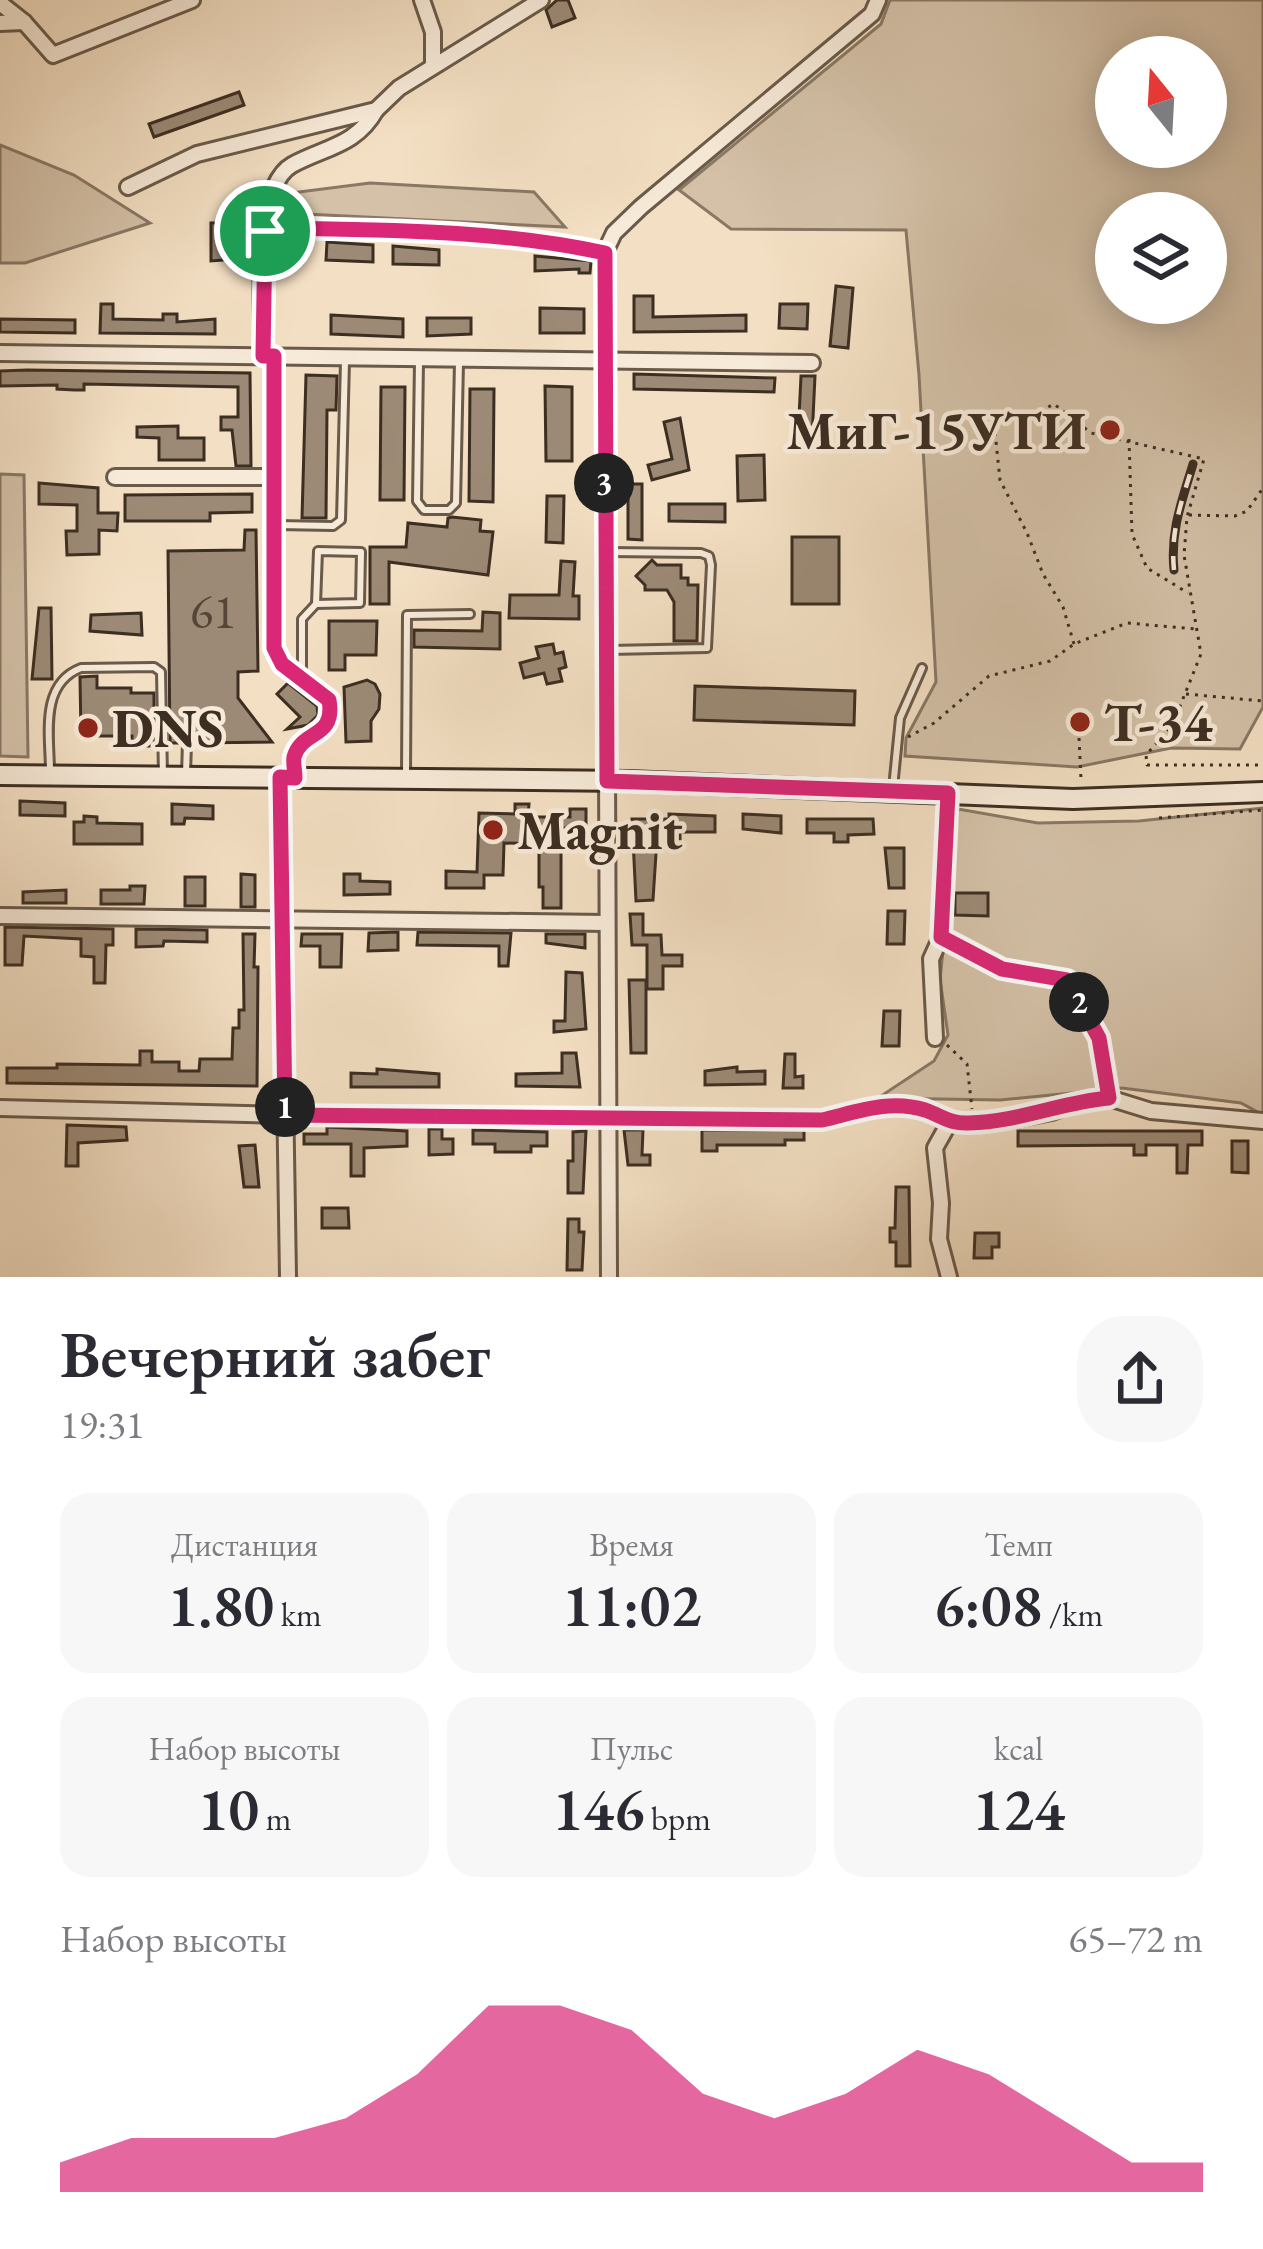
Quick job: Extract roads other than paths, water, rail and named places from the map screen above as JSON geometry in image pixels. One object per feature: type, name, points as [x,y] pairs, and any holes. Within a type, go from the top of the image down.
[{"type":"main road","points":[[0,776],[607,781],[1073,799],[1263,792]]},
{"type":"street","points":[[0,3],[24,22],[47,51],[62,54],[192,0]]},
{"type":"street","points":[[422,0],[433,32],[433,66]]},
{"type":"street","points":[[288,1277],[282,921],[287,777],[302,745],[332,714],[329,700],[282,664],[274,648],[274,477],[265,231],[270,201],[283,172],[346,143],[366,128],[376,110],[399,88],[541,0]]},
{"type":"street","points":[[609,1277],[605,253],[614,233],[640,207],[856,28],[872,14],[878,0]]},
{"type":"street","points":[[0,23],[24,22]]},
{"type":"street","points":[[128,187],[196,154],[376,110]]},
{"type":"street","points":[[265,231],[406,230],[556,242],[605,253]]},
{"type":"street","points":[[0,353],[812,363]]},
{"type":"street","points":[[115,477],[274,477]]},
{"type":"street","points":[[934,1039],[932,959],[941,937],[948,793]]},
{"type":"street","points":[[0,916],[608,923]]},
{"type":"street","points":[[0,1108],[822,1120],[889,1105],[926,1111],[949,1123],[971,1123],[1004,1121],[1052,1112],[1082,1100],[1109,1098],[1151,1111],[1263,1121]]},
{"type":"street","points":[[949,1123],[935,1148],[940,1239],[949,1277]]},
{"type":"lane","points":[[274,525],[333,526],[341,520],[345,357]]},
{"type":"lane","points":[[419,358],[417,501],[424,510],[449,510],[457,502],[459,358]]},
{"type":"lane","points":[[302,678],[302,619],[316,604],[319,551],[361,552],[360,603],[316,604]]},
{"type":"lane","points":[[605,552],[701,553],[709,556],[711,565],[707,648],[606,650]]},
{"type":"lane","points":[[406,778],[407,615],[470,614]]},
{"type":"lane","points":[[50,776],[50,702],[70,673],[81,668],[154,667],[161,673],[163,777]]},
{"type":"lane","points":[[892,791],[900,718],[922,668]]},
{"type":"lane","points":[[186,777],[187,743]]},
{"type":"railway","points":[[1174,570],[1175,529],[1193,464]]},
{"type":"place","name":"МиГ-15УТИ","points":[[1110,430]]},
{"type":"place","name":"Т-34","points":[[1080,722]]},
{"type":"place","name":"DNS","points":[[88,728]]},
{"type":"place","name":"Magnit","points":[[493,830]]}]
